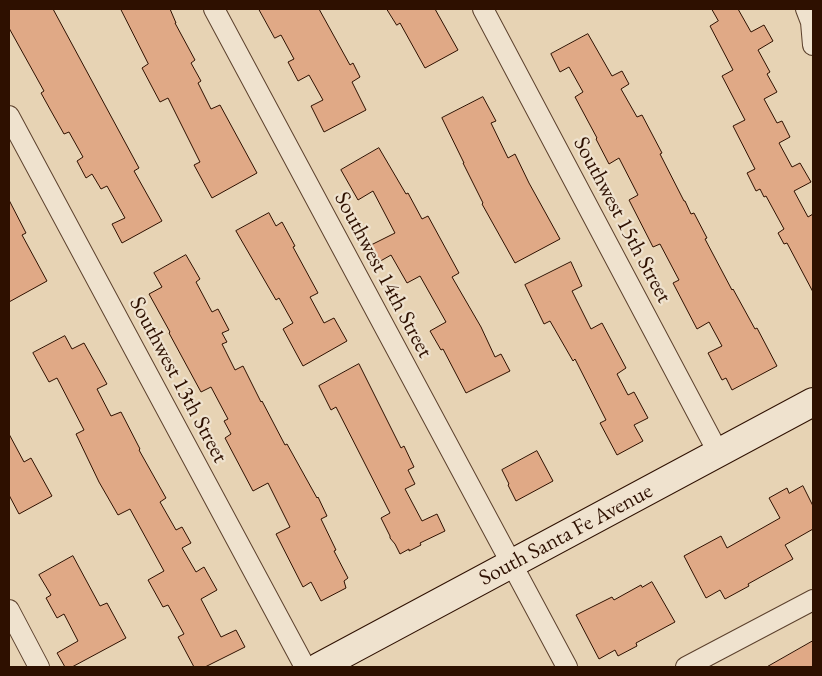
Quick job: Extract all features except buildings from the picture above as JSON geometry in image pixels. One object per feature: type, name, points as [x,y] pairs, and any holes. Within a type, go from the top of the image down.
[{"type":"main road","name":"South Santa Fe Avenue","points":[[319,667],[813,402]]},
{"type":"street","name":"Southwest 14th Street","points":[[214,9],[567,667]]},
{"type":"street","name":"Southwest 15th Street","points":[[483,9],[719,454]]},
{"type":"street","points":[[806,9],[811,22],[813,45]]},
{"type":"street","name":"Southwest 13th Street","points":[[9,116],[305,667]]},
{"type":"street","points":[[686,667],[813,600]]},
{"type":"street","points":[[9,610],[39,667]]}]
